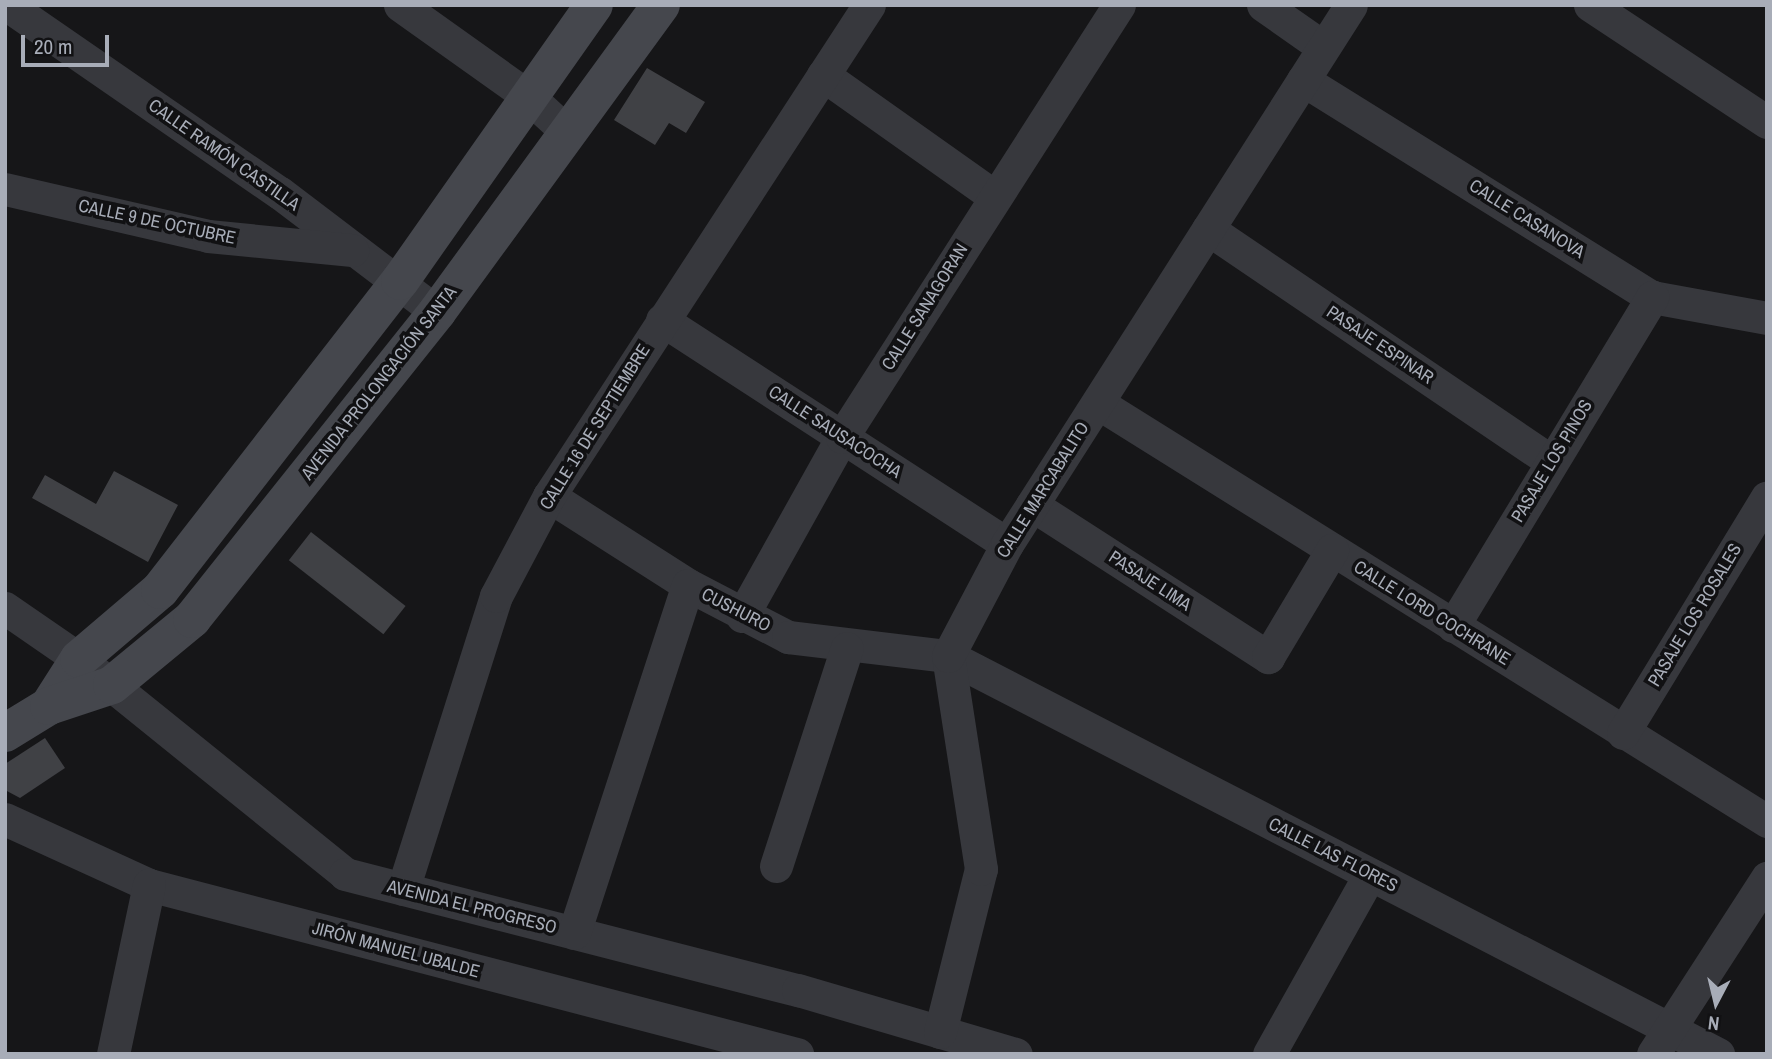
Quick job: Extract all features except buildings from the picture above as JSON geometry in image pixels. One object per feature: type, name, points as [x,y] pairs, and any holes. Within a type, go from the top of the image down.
[{"type":"street","name":"CALLE RAMÓN CASTILLA","points":[[7,5],[280,193],[352,250],[400,281],[436,312]]},
{"type":"street","points":[[400,5],[529,97],[568,133]]},
{"type":"street","name":"AVENIDA PROLONGACIÓN SANTA","points":[[50,706],[79,659],[160,590],[400,281],[594,5]]},
{"type":"street","name":"AVENIDA PROLONGACIÓN SANTA","points":[[5,733],[50,706],[112,685],[192,619],[436,312],[662,5]]},
{"type":"street","name":"CALLE 16 DE SEPTIEMBRE","points":[[403,889],[496,596],[549,496],[869,5]]},
{"type":"street","name":"CALLE SANAGORAN","points":[[742,616],[842,437],[1119,5]]},
{"type":"street","points":[[1263,5],[1324,47]]},
{"type":"street","name":"CALLE MARCABALITO","points":[[948,656],[1007,544],[1351,5]]},
{"type":"street","points":[[1590,5],[1767,122]]},
{"type":"street","points":[[823,75],[995,197]]},
{"type":"street","name":"CALLE CASANOVA","points":[[1303,80],[1652,297],[1767,318]]},
{"type":"street","name":"CALLE 9 DE OCTUBRE","points":[[5,189],[208,236],[352,250]]},
{"type":"street","name":"PASAJE ESPINAR","points":[[1208,229],[1552,462]]},
{"type":"street","name":"PASAJE LOS PINOS","points":[[1453,626],[1652,297]]},
{"type":"street","name":"CALLE SAUSACOCHA","points":[[662,320],[1007,544]]},
{"type":"street","name":"CALLE LORD COCHRANE","points":[[1098,403],[1767,821]]},
{"type":"street","name":"CUSHURO","points":[[549,496],[688,585],[742,616],[788,637],[847,648],[948,656]]},
{"type":"street","name":"PASAJE LOS ROSALES","points":[[1623,733],[1767,497]]},
{"type":"street","name":"PASAJE LIMA","points":[[1032,505],[1268,657],[1332,550]]},
{"type":"street","points":[[574,933],[688,585]]},
{"type":"street","name":"AVENIDA EL PROGRESO","points":[[5,608],[79,659],[345,874],[574,933],[1016,1054]]},
{"type":"street","points":[[776,866],[847,648]]},
{"type":"street","points":[[940,1032],[981,869],[948,656]]},
{"type":"street","name":"CALLE LAS FLORES","points":[[948,656],[1370,874],[1661,1041],[1718,1054]]},
{"type":"street","name":"JIRÓN MANUEL UBALDE","points":[[5,819],[149,885],[797,1054]]},
{"type":"street","points":[[1269,1054],[1370,874]]},
{"type":"street","points":[[1661,1041],[1767,878]]},
{"type":"street","points":[[113,1054],[149,885]]}]
